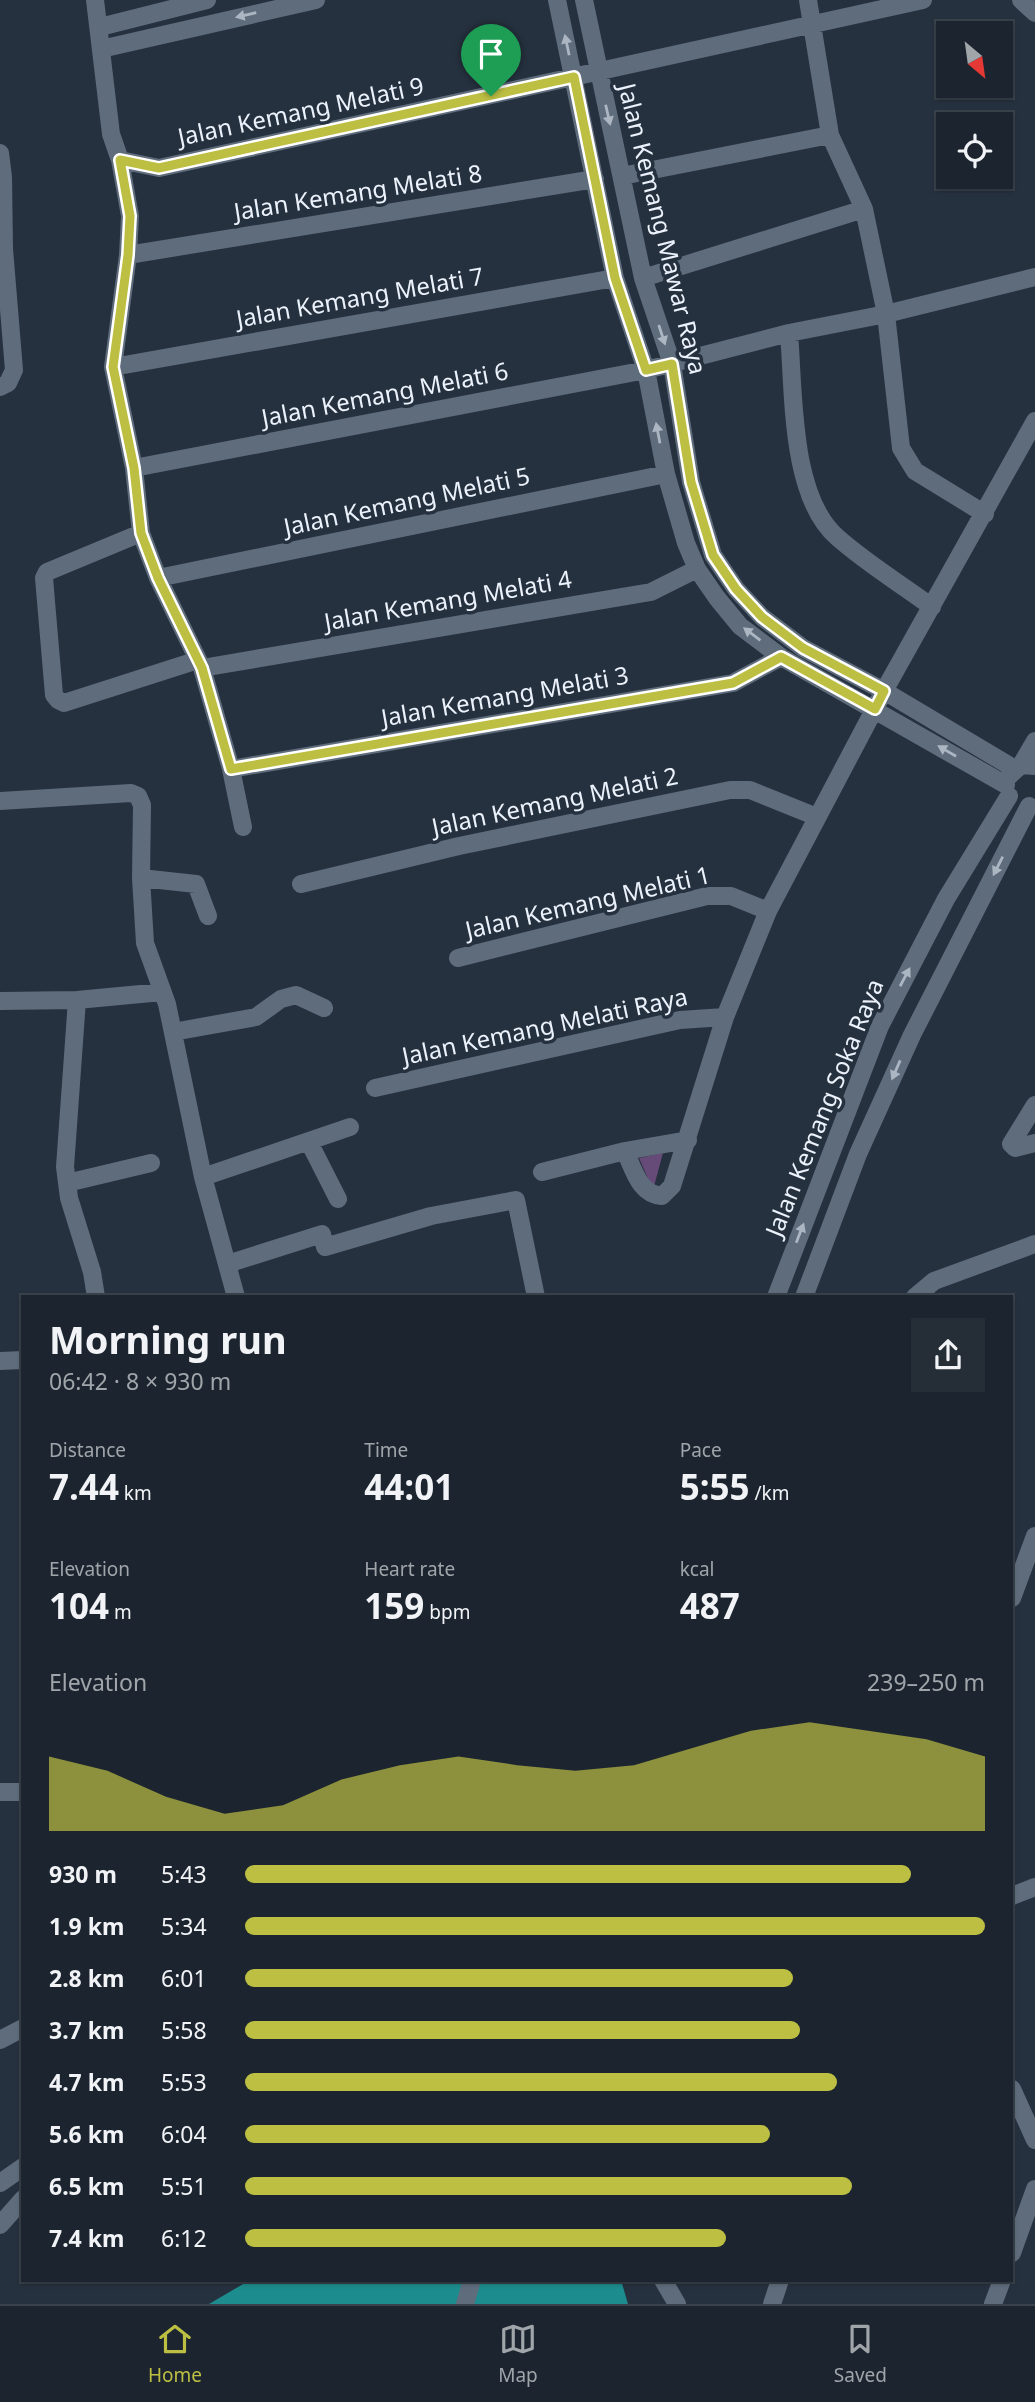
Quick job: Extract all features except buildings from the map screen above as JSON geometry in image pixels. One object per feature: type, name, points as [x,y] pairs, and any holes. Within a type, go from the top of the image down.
[{"type":"street","points":[[95,0],[111,134],[120,160],[130,216],[128,255],[113,367],[134,468],[141,533],[158,578],[200,664],[231,769],[243,827]]},
{"type":"street","points":[[100,27],[207,0]]},
{"type":"street","points":[[101,49],[290,2],[314,0]]},
{"type":"street","name":"Jalan Kemang Mawar Raya","points":[[557,0],[615,278],[646,370],[666,474],[697,569],[740,626],[781,657],[875,709],[1017,776]]},
{"type":"street","name":"Jalan Kemang Mawar Raya","points":[[584,0],[643,278],[672,364],[691,482],[713,555],[736,589],[762,617],[803,648],[884,691],[1017,776]]},
{"type":"street","points":[[808,0],[830,135],[864,209],[887,314],[901,448],[915,471],[985,514]]},
{"type":"street","name":"Jalan Kemang Melati 9","points":[[120,160],[159,168],[923,0]]},
{"type":"street","points":[[1021,0],[1035,13]]},
{"type":"street","points":[[622,176],[830,135]]},
{"type":"street","points":[[0,153],[4,249],[14,370],[8,383],[0,387]]},
{"type":"street","name":"Jalan Kemang Melati 8","points":[[128,255],[595,178]]},
{"type":"street","points":[[643,278],[864,209]]},
{"type":"street","name":"Jalan Kemang Melati 6","points":[[134,468],[646,370],[789,333],[887,314],[1035,277]]},
{"type":"street","name":"Jalan Kemang Melati 7","points":[[113,367],[615,278]]},
{"type":"street","points":[[789,333],[799,456],[809,494],[836,536],[932,607]]},
{"type":"street","points":[[625,1152],[642,1188],[654,1196],[662,1196],[671,1186],[688,1140],[725,1017],[768,911],[884,691],[1035,421]]},
{"type":"street","name":"Jalan Kemang Melati 5","points":[[158,578],[666,474]]},
{"type":"street","name":"Jalan Kemang Melati 4","points":[[141,533],[47,572],[44,578],[54,695],[64,703],[200,664],[651,592],[697,569]]},
{"type":"street","name":"Jalan Kemang Melati 3","points":[[231,769],[733,683],[781,657]]},
{"type":"street","name":"Jalan Kemang Soka Raya","points":[[777,1295],[880,1026],[946,899],[1035,741]]},
{"type":"street","points":[[1017,776],[1017,803],[1032,804]]},
{"type":"street","name":"Jalan Kemang Melati 2","points":[[301,884],[459,846],[730,790],[750,790],[817,817]]},
{"type":"street","points":[[0,801],[131,793],[138,796],[143,815],[141,878],[145,943],[173,1032],[203,1177],[235,1295]]},
{"type":"street","name":"Jalan Kemang Soka Raya","points":[[805,1295],[858,1154],[906,1046],[1032,804]]},
{"type":"street","points":[[141,878],[196,884],[208,916]]},
{"type":"street","name":"Jalan Kemang Melati 1","points":[[458,958],[707,896],[731,896],[768,911]]},
{"type":"street","points":[[0,1001],[77,1000],[162,992]]},
{"type":"street","points":[[173,1032],[256,1017],[281,999],[296,995],[324,1007]]},
{"type":"street","points":[[77,1000],[65,1167],[69,1198],[92,1272],[96,1295]]},
{"type":"street","name":"Jalan Kemang Melati Raya","points":[[375,1088],[680,1020],[725,1017]]},
{"type":"street","points":[[1035,1105],[1011,1144],[1015,1148],[1035,1143]]},
{"type":"street","points":[[203,1177],[350,1127]]},
{"type":"street","points":[[542,1171],[688,1140]]},
{"type":"street","points":[[309,1142],[338,1199]]},
{"type":"street","points":[[67,1183],[151,1163]]},
{"type":"street","points":[[227,1264],[322,1234],[325,1247],[431,1216],[516,1200],[536,1295]]},
{"type":"street","points":[[917,1295],[934,1281],[1035,1244]]},
{"type":"street","points":[[0,1361],[21,1360]]},
{"type":"street","points":[[1013,1595],[1035,1536]]},
{"type":"street","points":[[0,1792],[21,1792]]},
{"type":"street","points":[[1013,1896],[1035,1887]]},
{"type":"street","points":[[0,2040],[21,2029]]},
{"type":"street","points":[[1013,2091],[1035,2140]]},
{"type":"street","points":[[1,2181],[21,2169]]},
{"type":"street","points":[[1013,2250],[1035,2189]]},
{"type":"street","points":[[0,2225],[21,2201]]},
{"type":"street","points":[[465,2304],[470,2282]]},
{"type":"street","points":[[664,2282],[677,2304]]},
{"type":"street","points":[[772,2304],[779,2282]]},
{"type":"street","points":[[993,2304],[1001,2282]]},
{"type":"shaded area","points":[[663,1153],[653,1190],[639,1158]]},
{"type":"shaded area","points":[[247,2282],[622,2282],[628,2304],[209,2304]]},
{"type":"route","points":[[574,77],[615,278],[646,370],[672,364],[691,482],[713,555],[736,589],[762,617],[803,648],[884,691],[875,709],[781,657],[733,683],[231,769],[202,668],[158,578],[141,533],[134,468],[113,367],[128,255],[130,216],[120,160],[159,168],[491,96],[574,77]]}]
